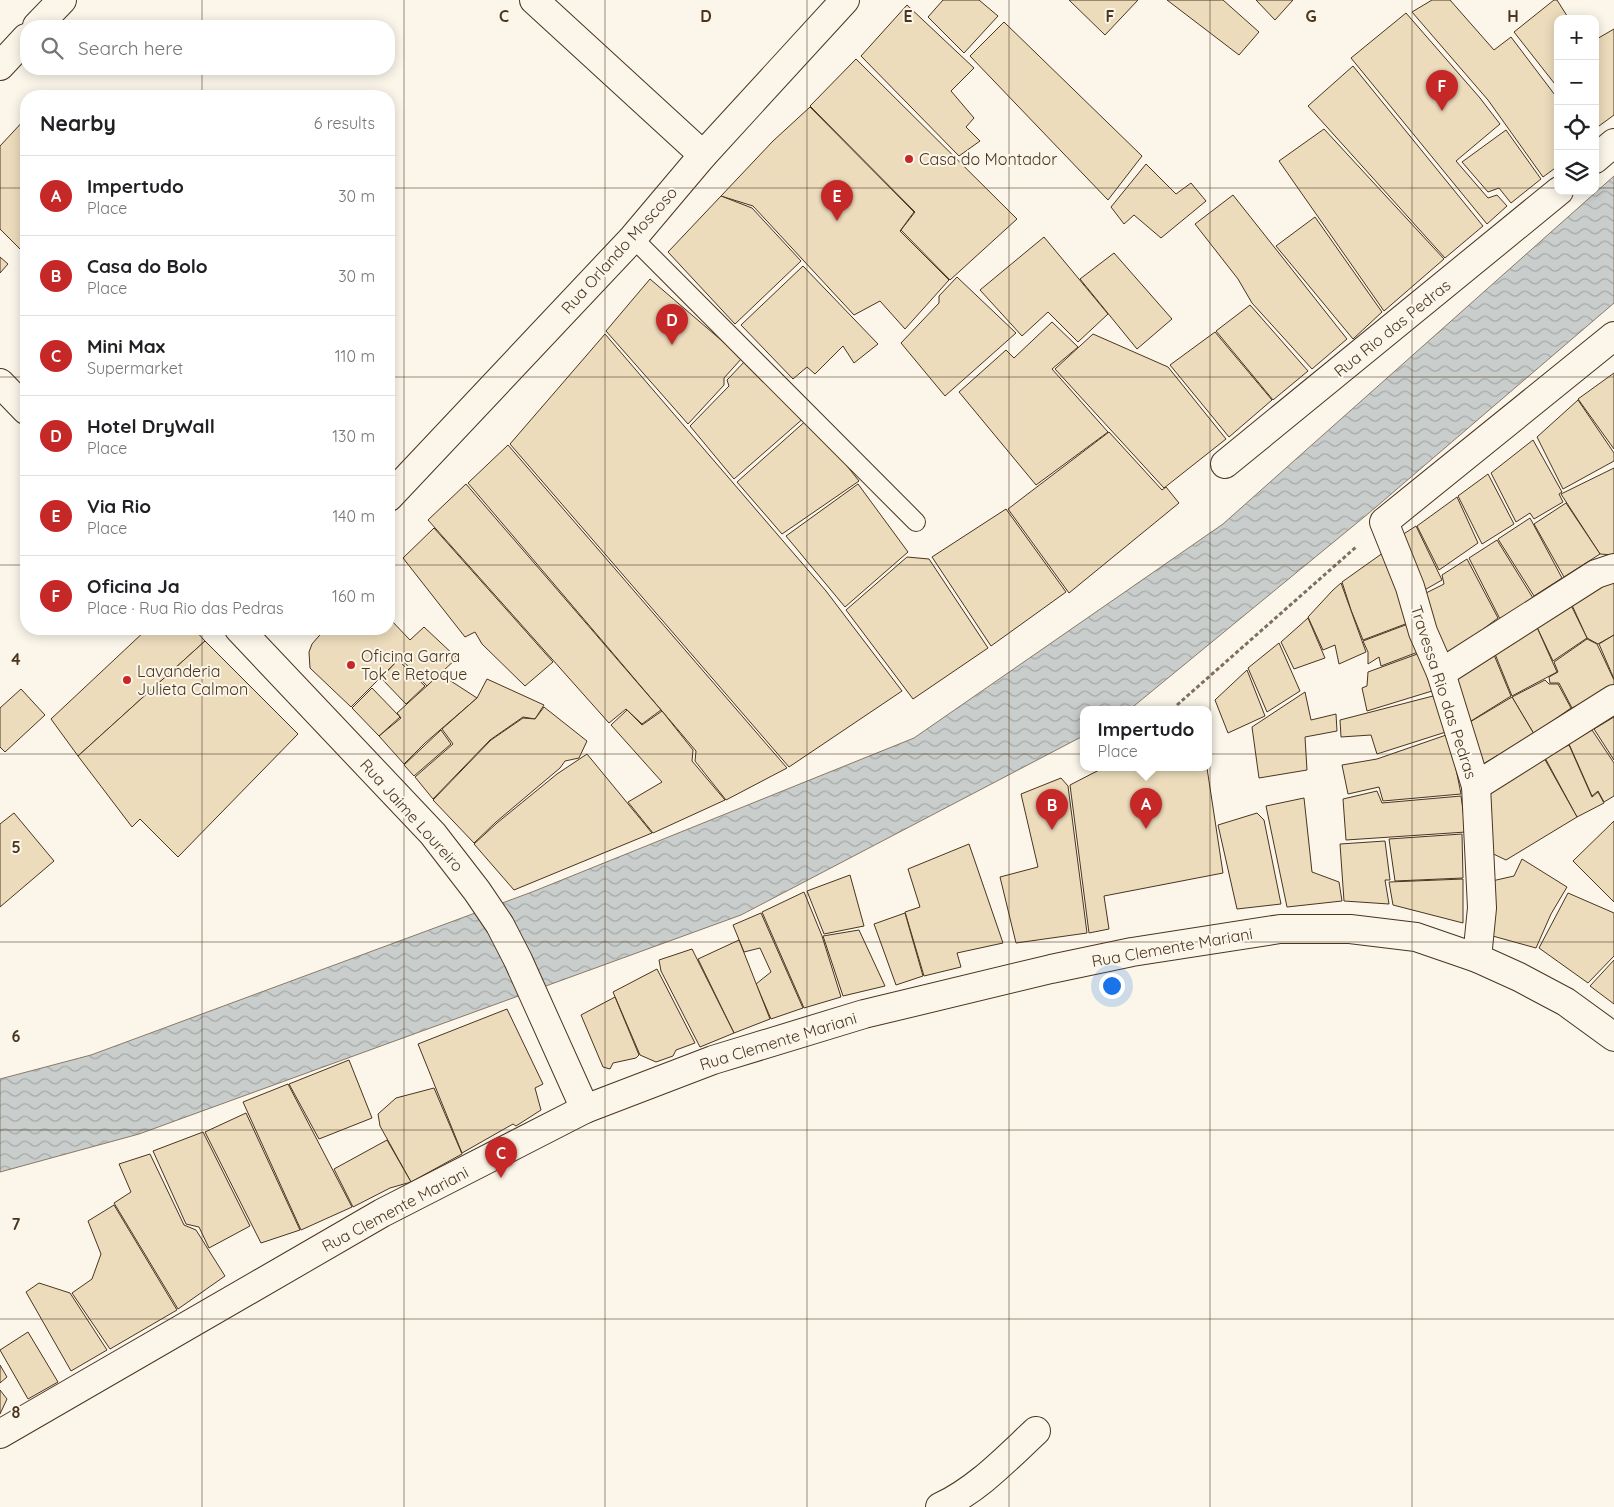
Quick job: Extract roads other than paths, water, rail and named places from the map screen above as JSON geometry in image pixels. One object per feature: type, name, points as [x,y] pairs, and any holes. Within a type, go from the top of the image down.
[{"type":"street","points":[[43,20],[62,0]]},
{"type":"street","points":[[534,0],[703,155]]},
{"type":"street","name":"Rua Orlando Moscoso","points":[[395,491],[633,238],[703,155],[845,0]]},
{"type":"street","points":[[0,66],[20,44]]},
{"type":"street","points":[[1599,156],[1614,143]]},
{"type":"street","name":"Rua Rio das Pedras","points":[[1226,464],[1554,195]]},
{"type":"street","name":"Travessa Rio das Pedras","points":[[1477,958],[1482,908],[1476,786],[1441,673],[1422,632],[1410,587],[1384,522],[1614,336]]},
{"type":"street","points":[[0,383],[20,404]]},
{"type":"street","points":[[1441,673],[1596,574],[1614,568]]},
{"type":"street","name":"Rua Jaime Loureiro","points":[[254,635],[433,834],[477,891],[500,925],[585,1109]]},
{"type":"street","points":[[1476,786],[1614,699]]},
{"type":"street","name":"Rua Clemente Mariani","points":[[0,1434],[382,1213],[585,1109],[714,1060],[864,1014],[1051,969],[1132,952],[1280,929],[1350,929],[1416,937],[1477,958],[1519,977],[1566,1002],[1614,1037]]},
{"type":"street","points":[[940,1507],[948,1504],[989,1476],[1036,1431]]},
{"type":"lane","points":[[633,238],[916,522]]},
{"type":"water","points":[[1614,176],[1614,303],[1369,513],[1134,706],[1080,706],[1080,738],[741,915],[139,1134],[0,1172],[0,1079],[91,1055],[532,892],[914,738],[1223,524],[1593,195],[1599,195],[1599,189]]},
{"type":"place","name":"Oficina Ja","points":[[1442,111]]},
{"type":"place","name":"Casa do Montador","points":[[909,159]]},
{"type":"place","name":"Via Rio","points":[[837,221]]},
{"type":"place","name":"Hotel DryWall","points":[[672,345]]},
{"type":"place","name":"Oficina Garra Tok e Retoque","points":[[351,665]]},
{"type":"place","name":"Lavanderia Julieta Calmon","points":[[127,680]]},
{"type":"place","name":"Impertudo","points":[[1146,829]]},
{"type":"place","name":"Casa do Bolo","points":[[1052,830]]},
{"type":"place","name":"Mini Max","points":[[501,1178]]}]
